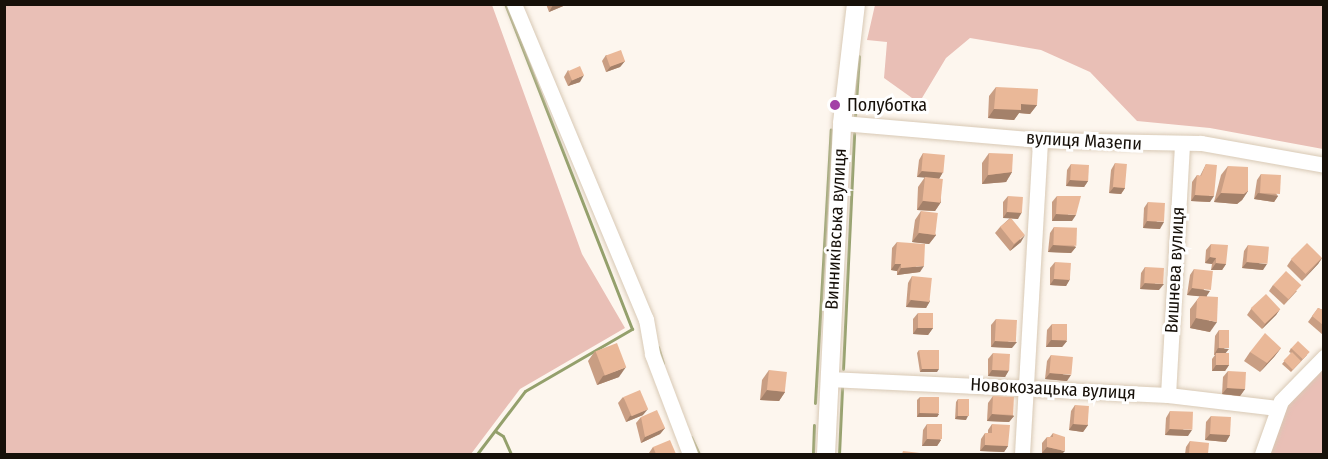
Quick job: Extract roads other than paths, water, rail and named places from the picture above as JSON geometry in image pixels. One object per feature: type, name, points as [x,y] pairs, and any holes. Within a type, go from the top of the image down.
[{"type":"main road","name":"Винниківська вулиця","points":[[826,454],[842,123],[856,4]]},
{"type":"street","points":[[514,4],[646,319],[652,354],[690,454]]},
{"type":"street","name":"вулиця Мазепи","points":[[842,123],[1040,140],[1182,145],[1201,143],[1323,165]]},
{"type":"street","points":[[1022,454],[1040,140]]},
{"type":"street","name":"Вишнева вулиця","points":[[1168,395],[1182,145]]},
{"type":"street","points":[[1262,454],[1277,408],[1323,357]]},
{"type":"street","name":"Новокозацька вулиця","points":[[829,379],[1168,395],[1277,408]]},
{"type":"waterway","points":[[477,454],[525,391],[632,329],[505,4]]},
{"type":"waterway","points":[[855,116],[859,56]]},
{"type":"waterway","points":[[815,403],[831,129]]},
{"type":"waterway","points":[[843,369],[854,133]]},
{"type":"waterway","points":[[658,347],[663,363]]},
{"type":"waterway","points":[[839,454],[842,387]]},
{"type":"waterway","points":[[813,454],[814,425]]},
{"type":"waterway","points":[[495,431],[503,436],[511,454]]},
{"type":"waterway","points":[[691,437],[699,454]]},
{"type":"place","name":"Полуботка","points":[[835,105]]}]
